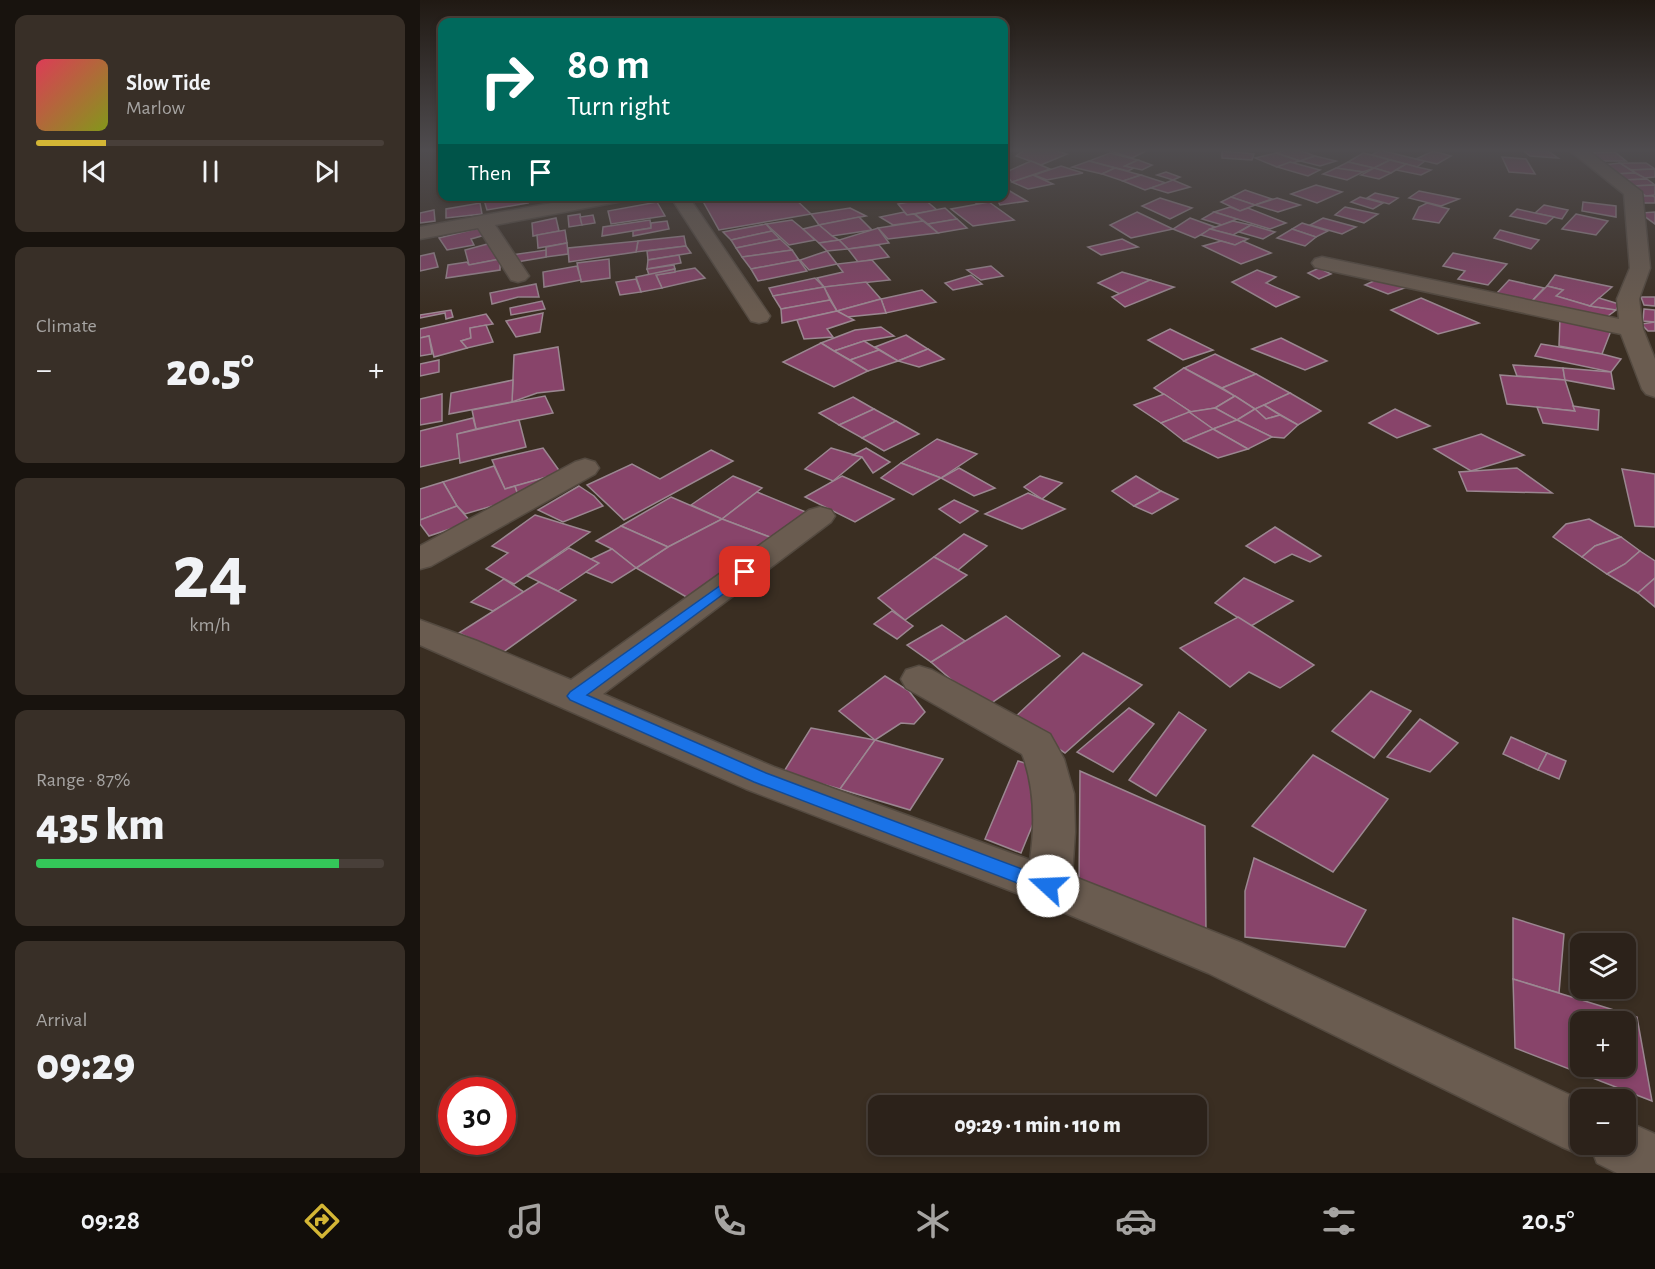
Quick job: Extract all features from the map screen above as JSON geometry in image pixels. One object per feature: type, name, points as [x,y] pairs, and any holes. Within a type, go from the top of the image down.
[{"type":"street","points":[[420,233],[580,204]]},
{"type":"street","points":[[684,204],[759,316]]},
{"type":"street","points":[[1637,204],[1645,232],[1648,267],[1628,299],[1631,329],[1653,381]]},
{"type":"street","points":[[483,221],[518,276]]},
{"type":"street","points":[[1322,262],[1631,329]]},
{"type":"street","points":[[420,559],[585,468]]},
{"type":"street","points":[[575,696],[820,516]]},
{"type":"street","points":[[420,632],[575,696],[760,778],[1048,886],[1225,958],[1570,1123]]},
{"type":"street","points":[[919,679],[1036,744],[1045,757],[1052,788],[1055,845],[1048,886]]},
{"type":"street","points":[[1636,1154],[1655,1163]]},
{"type":"building","points":[[480,204],[482,214],[446,218],[446,209]]},
{"type":"building","points":[[485,204],[524,204],[487,210]]},
{"type":"building","points":[[658,204],[665,216],[611,224],[608,211]]},
{"type":"building","points":[[704,204],[800,204],[811,214],[719,230]]},
{"type":"building","points":[[898,204],[930,204],[937,210],[907,215]]},
{"type":"building","points":[[991,204],[1014,220],[973,226],[951,209]]},
{"type":"building","points":[[1147,204],[1178,204],[1192,208],[1170,219],[1142,206]]},
{"type":"building","points":[[1225,204],[1255,205],[1240,211]]},
{"type":"building","points":[[1296,204],[1300,205],[1278,212],[1255,205]]},
{"type":"building","points":[[1356,204],[1382,204],[1373,209]]},
{"type":"building","points":[[1430,204],[1449,209],[1439,223],[1413,219],[1419,207]]},
{"type":"building","points":[[1583,204],[1616,206],[1616,217],[1582,211]]},
{"type":"building","points":[[1544,205],[1568,210],[1562,219],[1535,213]]},
{"type":"building","points":[[1230,207],[1240,211],[1248,208],[1286,223],[1270,229],[1214,212]]},
{"type":"building","points":[[1345,207],[1378,214],[1364,223],[1335,215]]},
{"type":"building","points":[[850,208],[866,216],[819,225],[811,214]]},
{"type":"building","points":[[945,208],[957,219],[928,224],[915,214]]},
{"type":"building","points":[[1517,209],[1554,217],[1546,224],[1510,216]]},
{"type":"building","points":[[434,210],[435,221],[420,223],[420,213]]},
{"type":"building","points":[[904,212],[907,215],[914,214],[923,221],[893,225],[880,217]]},
{"type":"building","points":[[1137,212],[1173,229],[1131,238],[1110,225]]},
{"type":"building","points":[[1214,212],[1237,219],[1222,225],[1202,219]]},
{"type":"building","points":[[1655,212],[1655,224],[1640,213]]},
{"type":"building","points":[[580,214],[582,225],[569,227],[568,216]]},
{"type":"building","points":[[1576,214],[1608,221],[1596,235],[1562,229]]},
{"type":"building","points":[[593,215],[595,223],[582,225],[580,217]]},
{"type":"building","points":[[859,217],[872,230],[832,236],[819,225]]},
{"type":"building","points":[[556,218],[559,231],[533,236],[532,223]]},
{"type":"building","points":[[1190,218],[1215,227],[1195,238],[1173,229]]},
{"type":"building","points":[[1323,218],[1356,227],[1342,234],[1310,225]]},
{"type":"building","points":[[957,219],[967,228],[938,233],[928,224]]},
{"type":"building","points":[[650,220],[651,228],[602,236],[603,227]]},
{"type":"building","points":[[792,220],[815,240],[789,245],[766,224]]},
{"type":"building","points":[[667,221],[669,229],[633,236],[633,231],[651,228],[651,223]]},
{"type":"building","points":[[923,221],[938,233],[888,239],[878,228]]},
{"type":"building","points":[[1233,221],[1251,225],[1233,235],[1210,229]]},
{"type":"building","points":[[1302,223],[1328,231],[1316,237],[1292,229]]},
{"type":"building","points":[[766,224],[772,231],[731,240],[723,232]]},
{"type":"building","points":[[819,225],[839,240],[819,243],[803,229]]},
{"type":"building","points":[[1251,225],[1275,232],[1263,239],[1239,232]]},
{"type":"building","points":[[479,228],[485,235],[471,239],[474,245],[447,250],[439,238]]},
{"type":"building","points":[[878,228],[889,243],[848,249],[839,240]]},
{"type":"building","points":[[1210,229],[1248,239],[1235,245],[1201,235]]},
{"type":"building","points":[[1292,229],[1316,237],[1305,246],[1277,238]]},
{"type":"building","points":[[565,230],[567,243],[538,248],[537,235]]},
{"type":"building","points":[[1500,230],[1539,240],[1531,249],[1494,238]]},
{"type":"building","points":[[772,231],[780,239],[736,248],[731,240]]},
{"type":"building","points":[[684,236],[686,246],[636,252],[638,241]]},
{"type":"building","points":[[780,239],[792,250],[742,257],[736,248]]},
{"type":"building","points":[[1122,239],[1138,247],[1101,255],[1088,247]]},
{"type":"building","points":[[839,240],[848,249],[827,251],[819,243]]},
{"type":"building","points":[[638,241],[636,252],[569,262],[568,248]]},
{"type":"building","points":[[1221,241],[1235,245],[1243,241],[1271,253],[1241,264],[1203,246]]},
{"type":"building","points":[[495,242],[500,259],[469,265],[465,250]]},
{"type":"building","points":[[567,243],[568,254],[546,257],[546,247]]},
{"type":"building","points":[[879,245],[889,257],[858,262],[848,249]]},
{"type":"building","points":[[686,246],[691,253],[648,260],[647,251]]},
{"type":"building","points":[[546,250],[546,257],[517,262],[511,255]]},
{"type":"building","points":[[792,250],[799,260],[751,269],[742,257]]},
{"type":"building","points":[[827,251],[837,264],[809,270],[800,260]]},
{"type":"building","points":[[434,253],[438,267],[420,271],[420,256]]},
{"type":"building","points":[[1453,253],[1507,264],[1488,285],[1458,279],[1465,271],[1443,266]]},
{"type":"building","points":[[679,255],[681,263],[647,269],[648,260]]},
{"type":"building","points":[[500,259],[500,270],[446,278],[448,265],[467,262],[469,265]]},
{"type":"building","points":[[609,259],[610,278],[581,282],[577,263]]},
{"type":"building","points":[[799,260],[807,271],[758,281],[751,269]]},
{"type":"building","points":[[872,260],[890,280],[824,287],[817,278],[843,272],[837,264]]},
{"type":"building","points":[[674,265],[675,269],[649,275],[647,269]]},
{"type":"building","points":[[577,266],[581,280],[544,287],[543,272]]},
{"type":"building","points":[[991,266],[1003,276],[981,280],[967,270]]},
{"type":"building","points":[[695,268],[705,278],[662,288],[656,275]]},
{"type":"building","points":[[1319,268],[1331,274],[1319,279],[1308,273]]},
{"type":"building","points":[[675,269],[675,272],[656,275],[662,288],[641,292],[636,277]]},
{"type":"building","points":[[1257,270],[1276,277],[1266,283],[1299,297],[1276,307],[1232,282]]},
{"type":"building","points":[[1122,272],[1150,280],[1120,294],[1098,283]]},
{"type":"building","points":[[971,275],[982,284],[953,290],[945,283]]},
{"type":"building","points":[[1555,275],[1612,287],[1590,306],[1556,296],[1563,290],[1547,286]]},
{"type":"building","points":[[815,278],[824,287],[773,296],[769,288]]},
{"type":"building","points":[[636,279],[641,292],[620,295],[616,282]]},
{"type":"building","points":[[1378,279],[1407,287],[1388,294],[1365,285]]},
{"type":"building","points":[[1150,280],[1174,287],[1125,307],[1112,297]]},
{"type":"building","points":[[1509,280],[1544,288],[1530,303],[1496,294]]},
{"type":"building","points":[[866,282],[881,299],[837,311],[824,287]]},
{"type":"building","points":[[536,284],[539,297],[518,297],[492,304],[490,293]]},
{"type":"building","points":[[1547,286],[1563,290],[1556,296],[1590,306],[1616,310],[1604,319],[1530,303]]},
{"type":"building","points":[[824,287],[830,300],[781,309],[773,296]]},
{"type":"building","points":[[922,290],[936,302],[886,313],[881,299]]},
{"type":"building","points":[[1641,297],[1655,297],[1655,306],[1644,305]]},
{"type":"building","points":[[1421,298],[1479,323],[1438,334],[1391,310]]},
{"type":"building","points":[[1599,298],[1619,304],[1616,310],[1590,306]]},
{"type":"building","points":[[881,299],[886,313],[847,317],[837,311]]},
{"type":"building","points":[[830,300],[837,311],[782,323],[781,309]]},
{"type":"building","points":[[542,301],[545,309],[511,315],[510,308]]},
{"type":"building","points":[[1644,309],[1655,310],[1655,322],[1643,321]]},
{"type":"building","points":[[451,310],[453,317],[446,319],[445,313],[420,318],[420,315]]},
{"type":"building","points":[[837,311],[854,320],[827,329],[833,337],[804,339],[797,320]]},
{"type":"building","points":[[543,313],[540,332],[516,337],[506,321]]},
{"type":"building","points":[[486,314],[493,324],[470,328],[471,338],[461,341],[467,348],[434,357],[429,336],[420,338],[420,329]]},
{"type":"building","points":[[1560,318],[1612,328],[1602,354],[1559,346]]},
{"type":"building","points":[[1655,322],[1655,331],[1648,331],[1641,324]]},
{"type":"building","points":[[486,325],[493,342],[467,348],[461,341],[471,338],[470,328]]},
{"type":"building","points":[[881,327],[894,336],[864,341],[834,351],[821,343],[855,330]]},
{"type":"building","points":[[1170,329],[1213,350],[1183,360],[1148,340]]},
{"type":"building","points":[[906,335],[928,349],[898,361],[875,347]]},
{"type":"building","points":[[429,336],[432,354],[420,356],[420,338]]},
{"type":"building","points":[[1281,338],[1327,361],[1305,370],[1252,349]]},
{"type":"building","points":[[864,341],[879,350],[850,360],[834,351]]},
{"type":"building","points":[[821,343],[868,371],[834,387],[783,362]]},
{"type":"building","points":[[1541,344],[1621,359],[1611,372],[1535,356]]},
{"type":"building","points":[[558,347],[564,390],[537,393],[512,402],[514,355]]},
{"type":"building","points":[[928,349],[944,359],[919,367],[898,361]]},
{"type":"building","points":[[879,350],[898,361],[868,371],[850,360]]},
{"type":"building","points":[[1215,354],[1256,374],[1222,388],[1184,368]]},
{"type":"building","points":[[439,360],[439,372],[420,376],[420,364]]},
{"type":"building","points":[[1513,365],[1563,368],[1565,380],[1517,376]]},
{"type":"building","points":[[1184,368],[1235,396],[1215,408],[1191,412],[1154,388]]},
{"type":"building","points":[[1563,368],[1611,372],[1614,389],[1565,380]]},
{"type":"building","points":[[1256,374],[1290,393],[1255,409],[1222,388]]},
{"type":"building","points":[[1500,375],[1565,380],[1575,411],[1507,404]]},
{"type":"building","points":[[513,380],[512,402],[449,414],[451,393]]},
{"type":"building","points":[[1290,393],[1321,411],[1298,425],[1264,405]]},
{"type":"building","points":[[442,394],[442,421],[420,425],[420,399]]},
{"type":"building","points":[[1164,394],[1191,412],[1161,423],[1134,405]]},
{"type":"building","points":[[545,396],[553,413],[476,429],[472,410]]},
{"type":"building","points":[[1235,396],[1255,409],[1237,420],[1215,408]]},
{"type":"building","points":[[853,397],[874,409],[839,425],[819,413]]},
{"type":"building","points":[[1264,405],[1280,415],[1266,419],[1255,409]]},
{"type":"building","points":[[1573,406],[1599,410],[1598,430],[1543,423],[1537,407],[1575,411]]},
{"type":"building","points":[[1215,408],[1237,420],[1213,429],[1189,412]]},
{"type":"building","points":[[874,409],[896,421],[862,438],[839,425]]},
{"type":"building","points":[[1255,409],[1266,419],[1280,415],[1298,425],[1284,438],[1272,437],[1237,420]]},
{"type":"building","points":[[1395,409],[1430,426],[1397,438],[1369,423]]},
{"type":"building","points":[[1189,412],[1213,429],[1184,441],[1161,423]]},
{"type":"building","points":[[473,418],[476,429],[457,434],[460,458],[420,467],[420,431]]},
{"type":"building","points":[[519,420],[526,447],[460,463],[457,434]]},
{"type":"building","points":[[1237,420],[1272,437],[1248,449],[1213,429]]},
{"type":"building","points":[[896,421],[919,434],[884,451],[862,438]]},
{"type":"building","points":[[1213,429],[1248,449],[1218,458],[1184,441]]},
{"type":"building","points":[[1481,434],[1524,455],[1471,471],[1434,449]]},
{"type":"building","points":[[937,439],[977,454],[941,478],[901,463]]},
{"type":"building","points":[[543,448],[561,473],[505,489],[492,460]]},
{"type":"building","points":[[831,448],[862,457],[833,481],[805,469]]},
{"type":"building","points":[[866,448],[890,462],[873,473],[862,457],[853,455]]},
{"type":"building","points":[[711,450],[733,461],[624,520],[587,485],[632,464],[660,479]]},
{"type":"building","points":[[901,463],[941,478],[913,495],[881,478]]},
{"type":"building","points":[[494,466],[505,489],[515,486],[519,498],[465,514],[457,506],[443,482]]},
{"type":"building","points":[[959,468],[995,488],[974,496],[941,478]]},
{"type":"building","points":[[1517,468],[1552,493],[1467,491],[1459,472]]},
{"type":"building","points":[[1622,469],[1655,474],[1655,527],[1635,526]]},
{"type":"building","points":[[561,473],[519,498],[515,486]]},
{"type":"building","points":[[733,476],[762,488],[722,519],[691,505]]},
{"type":"building","points":[[842,476],[894,499],[855,522],[805,497]]},
{"type":"building","points":[[1040,476],[1062,483],[1042,499],[1024,487]]},
{"type":"building","points":[[1136,476],[1161,491],[1134,506],[1112,491]]},
{"type":"building","points":[[443,482],[457,506],[420,520],[420,489]]},
{"type":"building","points":[[579,486],[594,496],[603,506],[563,522],[538,510]]},
{"type":"building","points":[[1161,491],[1178,499],[1152,514],[1134,506]]},
{"type":"building","points":[[757,492],[808,513],[775,539],[722,519]]},
{"type":"building","points":[[1028,493],[1065,509],[1022,529],[985,514]]},
{"type":"building","points":[[671,497],[722,519],[668,547],[621,526]]},
{"type":"building","points":[[954,500],[978,511],[960,523],[939,509]]},
{"type":"building","points":[[457,506],[471,522],[429,536],[420,524],[420,520]]},
{"type":"building","points":[[535,515],[590,532],[514,584],[486,569],[508,553],[492,546]]},
{"type":"building","points":[[722,519],[775,539],[690,599],[636,568],[668,547]]},
{"type":"building","points":[[1589,519],[1621,537],[1595,546],[1582,557],[1553,537],[1566,524]]},
{"type":"building","points":[[621,526],[668,547],[636,568],[612,549],[596,541]]},
{"type":"building","points":[[1275,527],[1321,556],[1310,562],[1292,554],[1275,563],[1246,546]]},
{"type":"building","points":[[964,534],[987,546],[958,570],[934,557]]},
{"type":"building","points":[[1621,537],[1640,551],[1625,564],[1607,574],[1582,557],[1595,546]]},
{"type":"building","points":[[569,548],[599,563],[558,591],[527,576]]},
{"type":"building","points":[[612,549],[636,568],[612,583],[586,572],[599,563],[591,559]]},
{"type":"building","points":[[1640,551],[1655,561],[1655,578],[1638,593],[1607,574],[1625,564]]},
{"type":"building","points":[[934,557],[967,575],[905,620],[878,598]]},
{"type":"building","points":[[1244,578],[1293,601],[1251,626],[1215,603]]},
{"type":"building","points":[[1655,578],[1655,607],[1638,593]]},
{"type":"building","points":[[504,579],[524,592],[493,611],[471,602]]},
{"type":"building","points":[[539,582],[576,600],[502,653],[459,633]]},
{"type":"building","points":[[892,611],[913,626],[897,639],[874,624]]},
{"type":"building","points":[[1006,616],[1060,656],[984,708],[931,662]]},
{"type":"building","points":[[1238,617],[1314,665],[1280,688],[1249,672],[1230,687],[1180,648]]},
{"type":"building","points":[[942,625],[965,641],[931,662],[907,645]]},
{"type":"building","points":[[1083,653],[1142,685],[1065,753],[1013,719]]},
{"type":"building","points":[[885,676],[909,691],[925,712],[914,724],[901,723],[875,740],[839,711]]},
{"type":"building","points":[[1371,691],[1411,711],[1374,758],[1332,731]]},
{"type":"building","points":[[1129,708],[1154,724],[1113,772],[1077,752]]},
{"type":"building","points":[[1179,712],[1206,730],[1156,796],[1129,780]]},
{"type":"building","points":[[1420,719],[1458,743],[1430,772],[1387,757]]},
{"type":"building","points":[[811,728],[875,740],[840,789],[783,773]]},
{"type":"building","points":[[1511,737],[1547,753],[1538,770],[1503,754]]},
{"type":"building","points":[[875,740],[943,759],[910,810],[840,789]]},
{"type":"building","points":[[1547,753],[1566,761],[1559,779],[1538,770]]},
{"type":"building","points":[[1313,755],[1388,799],[1333,872],[1252,826]]},
{"type":"building","points":[[1018,761],[1038,767],[1039,809],[1021,853],[985,839]]},
{"type":"building","points":[[1080,771],[1205,826],[1206,934],[1079,886]]},
{"type":"building","points":[[1254,858],[1366,910],[1345,947],[1245,937],[1245,891]]},
{"type":"building","points":[[1513,918],[1564,934],[1559,993],[1513,979]]},
{"type":"building","points":[[1513,979],[1570,996],[1570,999],[1578,999],[1617,1011],[1570,1011],[1570,1069],[1515,1048]]},
{"type":"building","points":[[1636,1017],[1652,1101],[1636,1095],[1636,1089],[1621,1089],[1590,1077],[1636,1077]]},
{"type":"route","points":[[745,572],[575,696],[760,778],[1048,886]]}]
